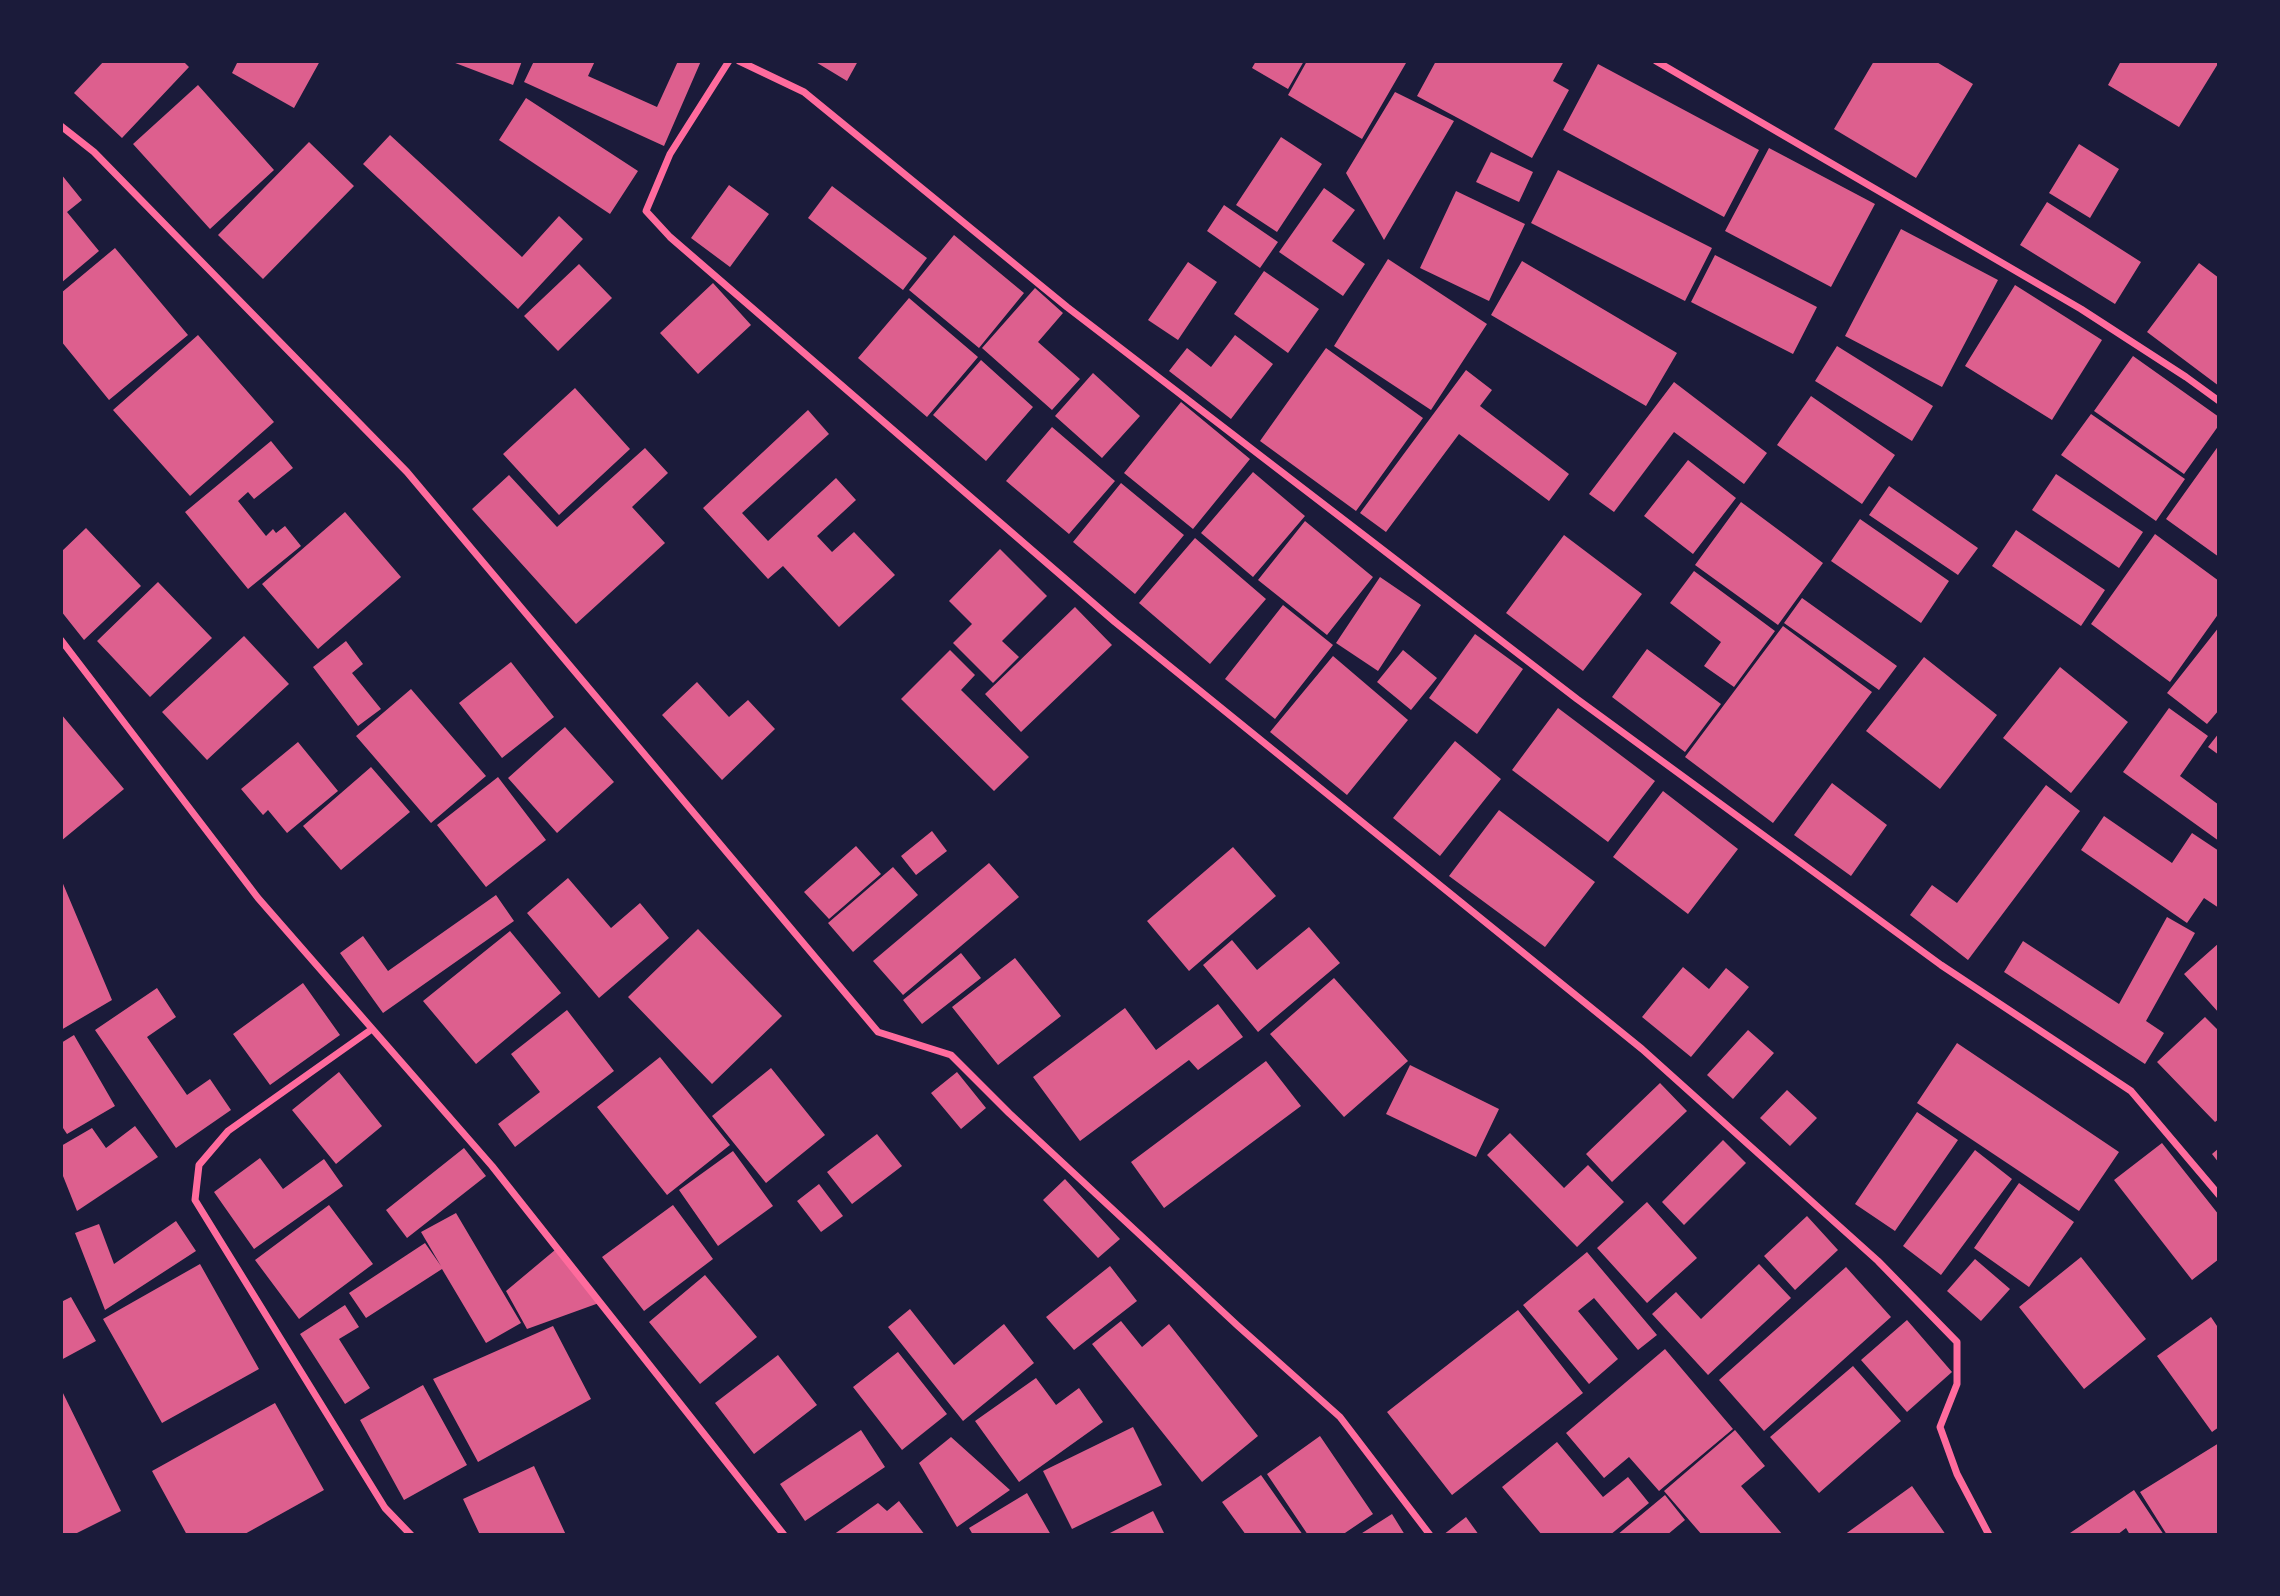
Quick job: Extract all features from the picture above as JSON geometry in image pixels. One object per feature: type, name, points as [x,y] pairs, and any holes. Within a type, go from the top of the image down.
[{"type":"street","points":[[729,61],[670,154],[646,211],[680,246],[1104,613],[1642,1049],[1878,1261],[1957,1342],[1957,1384],[1940,1427],[1958,1474],[1989,1535]]},
{"type":"street","points":[[739,61],[804,92],[1067,307],[1577,699],[1941,965],[2131,1091],[2219,1195]]},
{"type":"street","points":[[1656,61],[2081,309],[2219,401]]},
{"type":"street","points":[[61,126],[94,152],[407,472],[878,1032],[951,1055],[1009,1113],[1340,1417],[1430,1535]]},
{"type":"street","points":[[61,640],[258,898],[492,1166],[784,1535]]},
{"type":"street","points":[[372,1029],[228,1131],[199,1165],[195,1200],[385,1508],[411,1535]]},
{"type":"building","points":[[104,61],[183,61],[189,67],[122,138],[74,93]]},
{"type":"building","points":[[238,61],[320,61],[294,108],[232,73]]},
{"type":"building","points":[[450,61],[522,61],[513,85]]},
{"type":"building","points":[[534,61],[595,61],[588,76],[657,107],[678,61],[701,61],[664,146],[524,82]]},
{"type":"building","points":[[814,61],[858,61],[847,81]]},
{"type":"building","points":[[1256,61],[1304,61],[1288,89],[1252,68]]},
{"type":"building","points":[[1307,61],[1406,63],[1362,139],[1288,95]]},
{"type":"building","points":[[1436,61],[1564,61],[1553,81],[1569,90],[1532,158],[1417,96]]},
{"type":"building","points":[[1874,61],[1935,61],[1973,84],[1916,178],[1834,129]]},
{"type":"building","points":[[2121,61],[2219,62],[2179,127],[2108,85]]},
{"type":"building","points":[[1598,64],[1759,150],[1724,217],[1563,130]]},
{"type":"building","points":[[198,85],[274,170],[210,229],[133,144]]},
{"type":"building","points":[[1395,92],[1454,121],[1384,240],[1346,173]]},
{"type":"building","points":[[526,98],[638,171],[610,214],[499,140]]},
{"type":"building","points":[[390,135],[522,257],[559,216],[583,239],[518,309],[363,164]]},
{"type":"building","points":[[1281,137],[1322,164],[1277,232],[1236,205]]},
{"type":"building","points":[[309,142],[354,186],[263,279],[218,235]]},
{"type":"building","points":[[2079,144],[2119,169],[2090,218],[2049,193]]},
{"type":"building","points":[[1769,148],[1875,204],[1831,287],[1725,231]]},
{"type":"building","points":[[1491,152],[1533,172],[1519,202],[1476,182]]},
{"type":"building","points":[[1558,170],[1712,248],[1685,301],[1531,223]]},
{"type":"building","points":[[61,174],[82,200],[67,212],[99,251],[61,283]]},
{"type":"building","points":[[729,185],[769,214],[730,267],[691,238]]},
{"type":"building","points":[[832,186],[927,258],[903,290],[808,218]]},
{"type":"building","points":[[1324,188],[1355,210],[1332,241],[1365,264],[1343,296],[1279,252]]},
{"type":"building","points":[[1456,191],[1525,224],[1489,301],[1420,268]]},
{"type":"building","points":[[2047,202],[2141,262],[2115,304],[2020,245]]},
{"type":"building","points":[[1224,205],[1278,242],[1260,268],[1207,231]]},
{"type":"building","points":[[1901,229],[1998,280],[1942,387],[1845,336]]},
{"type":"building","points":[[954,235],[1024,293],[979,348],[909,290]]},
{"type":"building","points":[[115,248],[188,335],[109,400],[61,341],[61,293]]},
{"type":"building","points":[[1715,255],[1817,307],[1793,354],[1691,302]]},
{"type":"building","points":[[1388,259],[1487,324],[1431,410],[1334,346]]},
{"type":"building","points":[[1522,261],[1677,353],[1646,406],[1491,315]]},
{"type":"building","points":[[1188,262],[1217,282],[1178,340],[1148,320]]},
{"type":"building","points":[[2199,263],[2219,278],[2219,386],[2147,332]]},
{"type":"building","points":[[579,264],[612,298],[558,351],[524,316]]},
{"type":"building","points":[[1264,271],[1319,309],[1288,353],[1234,314]]},
{"type":"building","points":[[713,283],[751,325],[698,374],[660,333]]},
{"type":"building","points":[[2015,285],[2102,340],[2052,420],[1965,366]]},
{"type":"building","points":[[1035,288],[1063,313],[1038,342],[1080,379],[1052,410],[982,348]]},
{"type":"building","points":[[909,298],[978,357],[927,417],[858,358]]},
{"type":"building","points":[[198,335],[274,422],[190,496],[113,410]]},
{"type":"building","points":[[1235,335],[1273,364],[1231,419],[1169,371],[1187,348],[1211,367]]},
{"type":"building","points":[[1837,346],[1933,406],[1912,441],[1815,381]]},
{"type":"building","points":[[1326,348],[1423,418],[1356,511],[1260,441]]},
{"type":"building","points":[[2133,356],[2219,417],[2219,425],[2184,474],[2094,411]]},
{"type":"building","points":[[981,360],[1033,407],[986,461],[933,415]]},
{"type":"building","points":[[1466,370],[1492,390],[1480,406],[1569,474],[1549,501],[1459,434],[1386,532],[1360,513]]},
{"type":"building","points":[[1093,373],[1140,416],[1102,458],[1055,416]]},
{"type":"building","points":[[1674,382],[1767,453],[1744,484],[1674,432],[1614,512],[1589,494]]},
{"type":"building","points":[[575,388],[630,449],[559,515],[503,454]]},
{"type":"building","points":[[1811,396],[1895,455],[1862,504],[1777,445]]},
{"type":"building","points":[[1181,402],[1250,459],[1193,529],[1124,473]]},
{"type":"building","points":[[808,410],[829,434],[742,513],[768,541],[836,478],[856,500],[817,536],[832,552],[854,532],[895,575],[839,627],[783,566],[768,579],[703,508]]},
{"type":"building","points":[[2091,414],[2185,479],[2156,521],[2061,455]]},
{"type":"building","points":[[1052,427],[1115,481],[1069,534],[1006,481]]},
{"type":"building","points":[[271,441],[293,468],[254,499],[248,492],[238,501],[266,536],[273,529],[276,533],[285,526],[301,546],[248,589],[185,512]]},
{"type":"building","points":[[2219,445],[2219,557],[2166,519]]},
{"type":"building","points":[[645,448],[668,473],[632,507],[665,543],[576,624],[472,509],[509,475],[557,527]]},
{"type":"building","points":[[1688,460],[1736,498],[1693,554],[1644,516]]},
{"type":"building","points":[[1253,472],[1305,516],[1253,577],[1201,533]]},
{"type":"building","points":[[2056,474],[2143,532],[2119,568],[2032,510]]},
{"type":"building","points":[[1121,483],[1184,535],[1135,594],[1073,542]]},
{"type":"building","points":[[1889,486],[1978,548],[1958,575],[1869,515]]},
{"type":"building","points":[[1741,502],[1823,563],[1778,625],[1695,565]]},
{"type":"building","points":[[345,512],[401,577],[318,649],[262,584]]},
{"type":"building","points":[[1860,519],[1949,581],[1921,623],[1831,561]]},
{"type":"building","points":[[1305,521],[1373,577],[1327,635],[1258,580]]},
{"type":"building","points":[[86,528],[141,586],[84,640],[61,611],[61,552]]},
{"type":"building","points":[[2016,530],[2105,590],[2081,626],[1992,566]]},
{"type":"building","points":[[2155,534],[2219,581],[2219,613],[2170,682],[2091,624]]},
{"type":"building","points":[[1564,535],[1642,594],[1583,671],[1506,613]]},
{"type":"building","points":[[1195,538],[1266,599],[1210,664],[1139,603]]},
{"type":"building","points":[[1000,549],[1047,596],[1002,641],[1019,657],[993,683],[953,643],[972,624],[949,601]]},
{"type":"building","points":[[1694,571],[1775,631],[1734,687],[1704,666],[1721,642],[1670,603]]},
{"type":"building","points":[[1380,577],[1421,605],[1378,671],[1336,643]]},
{"type":"building","points":[[158,582],[212,638],[150,697],[97,641]]},
{"type":"building","points":[[1802,598],[1897,666],[1879,690],[1784,623]]},
{"type":"building","points":[[1283,605],[1333,645],[1275,719],[1225,679]]},
{"type":"building","points":[[1075,607],[1112,645],[1021,732],[985,694]]},
{"type":"building","points":[[1783,626],[1872,692],[1773,823],[1685,757]]},
{"type":"building","points":[[2219,627],[2219,710],[2207,724],[2167,693]]},
{"type":"building","points":[[1475,634],[1523,669],[1477,734],[1429,698]]},
{"type":"building","points":[[244,636],[289,684],[207,760],[162,712]]},
{"type":"building","points":[[346,641],[363,664],[352,673],[381,709],[358,726],[313,667]]},
{"type":"building","points":[[1647,649],[1721,704],[1685,752],[1612,697]]},
{"type":"building","points":[[950,650],[975,675],[961,690],[1029,757],[994,791],[901,699]]},
{"type":"building","points":[[1403,650],[1437,678],[1411,710],[1377,682]]},
{"type":"building","points":[[1333,656],[1408,720],[1347,795],[1270,732]]},
{"type":"building","points":[[1924,657],[1997,715],[1940,789],[1866,731]]},
{"type":"building","points":[[511,662],[554,717],[502,758],[459,703]]},
{"type":"building","points":[[2060,667],[2128,722],[2071,793],[2003,738]]},
{"type":"building","points":[[697,682],[729,717],[748,700],[775,729],[722,780],[662,715]]},
{"type":"building","points":[[411,689],[486,776],[431,823],[356,736]]},
{"type":"building","points":[[1558,708],[1655,781],[1608,842],[1512,770]]},
{"type":"building","points":[[2169,708],[2208,736],[2180,776],[2219,805],[2219,841],[2123,772]]},
{"type":"building","points":[[61,714],[124,789],[61,841]]},
{"type":"building","points":[[565,727],[614,782],[557,833],[508,778]]},
{"type":"building","points":[[2219,733],[2219,755],[2208,747]]},
{"type":"building","points":[[1455,741],[1501,779],[1440,856],[1393,818]]},
{"type":"building","points":[[298,742],[338,791],[287,833],[268,810],[263,815],[241,789]]},
{"type":"building","points":[[371,767],[410,812],[341,870],[303,826]]},
{"type":"building","points":[[498,777],[546,840],[486,887],[437,825]]},
{"type":"building","points":[[1832,783],[1887,825],[1851,876],[1794,835]]},
{"type":"building","points":[[2046,785],[2080,811],[1968,960],[1910,915],[1932,885],[1957,903]]},
{"type":"building","points":[[1663,791],[1738,849],[1688,914],[1613,857]]},
{"type":"building","points":[[1499,810],[1595,882],[1545,947],[1449,876]]},
{"type":"building","points":[[2104,816],[2172,863],[2192,833],[2219,851],[2219,908],[2204,898],[2187,923],[2081,850]]},
{"type":"building","points":[[932,831],[947,851],[916,875],[901,856]]},
{"type":"building","points":[[856,846],[881,874],[829,919],[804,892]]},
{"type":"building","points":[[1233,847],[1276,896],[1189,971],[1147,921]]},
{"type":"building","points":[[989,863],[1019,897],[903,995],[873,961]]},
{"type":"building","points":[[893,867],[918,895],[853,952],[828,923]]},
{"type":"building","points":[[568,878],[611,928],[640,903],[669,938],[599,998],[527,913]]},
{"type":"building","points":[[61,879],[112,1000],[61,1030]]},
{"type":"building","points":[[496,895],[514,921],[383,1013],[340,953],[363,936],[388,971]]},
{"type":"building","points":[[2167,917],[2195,933],[2146,1021],[2164,1033],[2145,1064],[2004,972],[2023,941],[2119,1004]]},
{"type":"building","points":[[1309,927],[1340,963],[1258,1032],[1203,965],[1232,940],[1257,970]]},
{"type":"building","points":[[698,929],[782,1016],[712,1084],[628,997]]},
{"type":"building","points":[[510,931],[561,993],[476,1064],[423,1001]]},
{"type":"building","points":[[2219,943],[2219,1013],[2184,974]]},
{"type":"building","points":[[961,953],[981,978],[922,1024],[903,1000]]},
{"type":"building","points":[[1015,958],[1061,1016],[998,1065],[952,1007]]},
{"type":"building","points":[[1683,967],[1709,989],[1726,968],[1749,987],[1691,1057],[1642,1017]]},
{"type":"building","points":[[1334,978],[1408,1061],[1344,1117],[1270,1034]]},
{"type":"building","points":[[303,983],[340,1035],[270,1085],[233,1034]]},
{"type":"building","points":[[157,988],[176,1017],[147,1037],[187,1095],[210,1079],[231,1110],[176,1148],[95,1030]]},
{"type":"building","points":[[1218,1004],[1243,1037],[1198,1070],[1189,1060],[1080,1141],[1033,1077],[1125,1008],[1156,1050]]},
{"type":"building","points":[[567,1010],[614,1071],[515,1147],[498,1124],[540,1092],[511,1054]]},
{"type":"building","points":[[2205,1017],[2219,1031],[2219,1119],[2215,1122],[2157,1062]]},
{"type":"building","points":[[1748,1030],[1774,1053],[1733,1099],[1707,1075]]},
{"type":"building","points":[[74,1035],[115,1106],[67,1134],[61,1125],[61,1043]]},
{"type":"building","points":[[1957,1043],[2119,1152],[2079,1211],[1917,1103]]},
{"type":"building","points":[[660,1057],[730,1145],[667,1195],[597,1107]]},
{"type":"building","points":[[1266,1061],[1301,1106],[1164,1208],[1131,1162]]},
{"type":"building","points":[[1410,1065],[1499,1109],[1476,1157],[1386,1114]]},
{"type":"building","points":[[771,1068],[825,1135],[766,1183],[712,1116]]},
{"type":"building","points":[[339,1072],[382,1126],[336,1164],[292,1110]]},
{"type":"building","points":[[957,1072],[986,1108],[961,1129],[931,1093]]},
{"type":"building","points":[[1660,1083],[1687,1111],[1612,1182],[1586,1154]]},
{"type":"building","points":[[1787,1090],[1817,1118],[1790,1146],[1760,1118]]},
{"type":"building","points":[[1917,1112],[1958,1140],[1895,1231],[1855,1204]]},
{"type":"building","points":[[135,1126],[158,1157],[77,1211],[61,1171],[61,1146],[92,1128],[106,1148]]},
{"type":"building","points":[[1510,1133],[1564,1188],[1588,1165],[1624,1202],[1577,1247],[1487,1155]]},
{"type":"building","points":[[877,1134],[902,1166],[852,1204],[827,1172]]},
{"type":"building","points":[[1723,1140],[1746,1163],[1684,1225],[1662,1202]]},
{"type":"building","points":[[2162,1143],[2219,1215],[2219,1259],[2192,1280],[2114,1180]]},
{"type":"building","points":[[464,1148],[486,1176],[407,1238],[386,1210]]},
{"type":"building","points":[[2219,1148],[2219,1163],[2212,1154]]},
{"type":"building","points":[[1975,1150],[2012,1179],[1941,1275],[1903,1246]]},
{"type":"building","points":[[733,1151],[773,1206],[718,1246],[679,1190]]},
{"type":"building","points":[[260,1158],[283,1189],[324,1159],[343,1186],[254,1249],[214,1192]]},
{"type":"building","points":[[1065,1179],[1120,1239],[1098,1258],[1043,1200]]},
{"type":"building","points":[[2019,1183],[2074,1222],[2029,1287],[1974,1248]]},
{"type":"building","points":[[819,1184],[843,1216],[821,1232],[797,1201]]},
{"type":"building","points":[[1647,1202],[1697,1258],[1647,1303],[1597,1248]]},
{"type":"building","points":[[329,1205],[373,1264],[299,1319],[255,1260]]},
{"type":"building","points":[[673,1205],[713,1259],[644,1311],[602,1257]]},
{"type":"building","points":[[456,1213],[521,1323],[486,1343],[442,1269],[366,1318],[349,1293],[425,1243],[441,1266],[421,1232]]},
{"type":"building","points":[[1807,1216],[1838,1250],[1795,1290],[1764,1256]]},
{"type":"building","points":[[176,1221],[196,1251],[105,1310],[75,1233],[99,1224],[114,1264]]},
{"type":"building","points":[[555,1250],[599,1303],[527,1329],[506,1291]]},
{"type":"building","points":[[1587,1252],[1657,1335],[1638,1350],[1594,1298],[1578,1311],[1618,1359],[1589,1384],[1523,1305]]},
{"type":"building","points":[[2081,1257],[2146,1339],[2084,1389],[2019,1307]]},
{"type":"building","points":[[1975,1259],[2010,1289],[1981,1321],[1947,1291]]},
{"type":"building","points":[[200,1264],[259,1369],[162,1423],[103,1319]]},
{"type":"building","points":[[1759,1264],[1791,1298],[1708,1375],[1652,1314],[1676,1292],[1701,1319]]},
{"type":"building","points":[[1110,1266],[1137,1301],[1074,1350],[1046,1317]]},
{"type":"building","points":[[1846,1267],[1891,1317],[1764,1431],[1719,1380]]},
{"type":"building","points":[[705,1275],[757,1337],[700,1384],[649,1322]]},
{"type":"building","points":[[71,1297],[96,1341],[61,1360],[61,1302]]},
{"type":"building","points":[[345,1305],[359,1327],[339,1339],[370,1388],[345,1404],[300,1334]]},
{"type":"building","points":[[910,1309],[954,1365],[1004,1324],[1034,1363],[963,1421],[888,1327]]},
{"type":"building","points":[[1518,1310],[1583,1393],[1452,1495],[1387,1412]]},
{"type":"building","points":[[2211,1317],[2219,1329],[2219,1427],[2212,1432],[2157,1356]]},
{"type":"building","points":[[1907,1320],[1952,1372],[1907,1412],[1861,1360]]},
{"type":"building","points":[[1121,1321],[1142,1347],[1169,1324],[1258,1436],[1202,1482],[1092,1344]]},
{"type":"building","points":[[553,1326],[591,1399],[478,1462],[433,1379]]},
{"type":"building","points":[[1665,1349],[1733,1429],[1659,1491],[1629,1457],[1604,1478],[1566,1433]]},
{"type":"building","points":[[898,1352],[947,1414],[902,1450],[853,1387]]},
{"type":"building","points":[[778,1355],[817,1405],[754,1454],[715,1403]]},
{"type":"building","points":[[1853,1366],[1901,1421],[1819,1493],[1770,1437]]},
{"type":"building","points":[[1036,1378],[1056,1405],[1079,1388],[1103,1422],[1019,1482],[975,1421]]},
{"type":"building","points":[[423,1385],[467,1465],[404,1500],[360,1420]]},
{"type":"building","points":[[61,1389],[121,1511],[73,1535],[61,1535]]},
{"type":"building","points":[[275,1403],[324,1490],[243,1535],[187,1535],[152,1471]]},
{"type":"building","points":[[1133,1427],[1162,1485],[1072,1529],[1043,1471]]},
{"type":"building","points":[[861,1430],[885,1467],[805,1521],[780,1484]]},
{"type":"building","points":[[1735,1430],[1765,1466],[1741,1486],[1783,1535],[1702,1535],[1664,1491]]},
{"type":"building","points":[[1320,1436],[1373,1514],[1342,1535],[1308,1535],[1267,1474]]},
{"type":"building","points":[[951,1437],[1010,1490],[957,1527],[919,1463]]},
{"type":"building","points":[[1557,1442],[1603,1497],[1628,1477],[1649,1503],[1610,1535],[1542,1535],[1502,1487]]},
{"type":"building","points":[[2219,1443],[2219,1535],[2167,1535],[2140,1492]]},
{"type":"building","points":[[534,1466],[566,1535],[480,1535],[463,1499]]},
{"type":"building","points":[[1261,1475],[1303,1535],[1246,1535],[1222,1502]]},
{"type":"building","points":[[1912,1486],[1946,1535],[1844,1535]]},
{"type":"building","points":[[2134,1490],[2164,1535],[2130,1535],[2126,1528],[2117,1535],[2067,1535]]},
{"type":"building","points":[[1027,1493],[1051,1535],[973,1535],[969,1528]]},
{"type":"building","points":[[1665,1495],[1685,1520],[1667,1535],[1617,1535]]},
{"type":"building","points":[[899,1501],[925,1535],[833,1535],[878,1503],[887,1511]]},
{"type":"building","points":[[1153,1511],[1165,1535],[1106,1535]]},
{"type":"building","points":[[1392,1514],[1405,1535],[1359,1535]]},
{"type":"building","points":[[1466,1517],[1479,1535],[1443,1535]]}]
